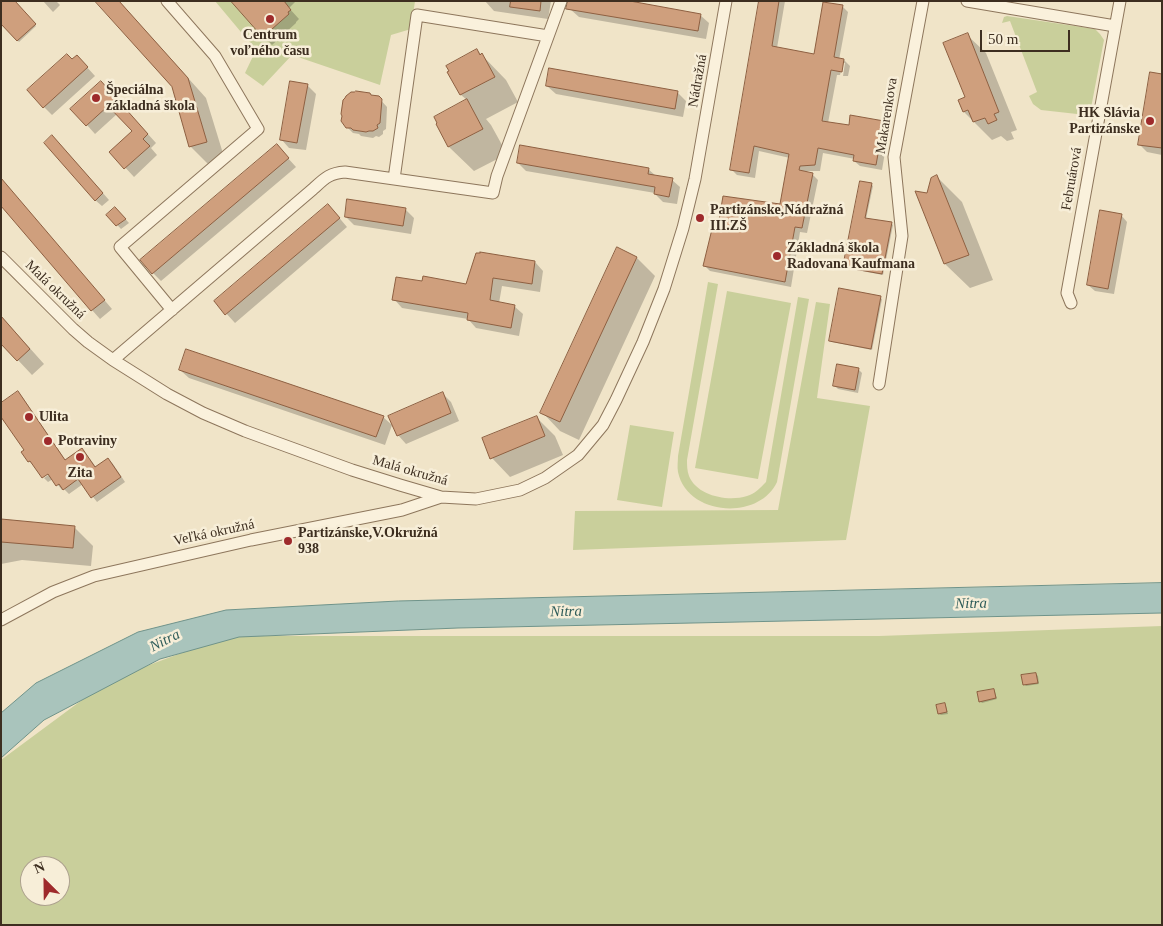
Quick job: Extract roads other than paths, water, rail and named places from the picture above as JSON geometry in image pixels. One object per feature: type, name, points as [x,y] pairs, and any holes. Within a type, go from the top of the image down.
[{"type":"street","points":[[167,1],[215,56],[258,129],[120,247],[172,310]]},
{"type":"street","points":[[113,360],[334,172],[345,172],[493,194],[497,176],[560,1]]},
{"type":"street","name":"Nádražná","points":[[698,166],[726,1]]},
{"type":"street","name":"Makarenkova","points":[[879,384],[902,236],[894,156],[923,1]]},
{"type":"street","points":[[967,1],[1115,26]]},
{"type":"street","name":"Februárová","points":[[1071,303],[1067,293],[1120,1]]},
{"type":"street","points":[[394,179],[418,14],[548,36]]},
{"type":"street","name":"Malá okružná","points":[[1,258],[88,342],[167,394],[203,413],[245,432],[352,470],[441,497],[476,499],[520,490],[545,478],[578,455],[603,424],[643,342],[664,289],[683,228],[698,166]]},
{"type":"street","name":"Veľká okružná","points":[[1,620],[53,592],[94,576],[251,540],[402,510],[441,497]]},
{"type":"water","name":"Nitra","points":[[1162,583],[1162,613],[458,628],[239,637],[160,659],[44,720],[1,758],[1,713],[36,683],[138,632],[226,610],[398,601]]},
{"type":"place","name":"Centrum voľného času","points":[[270,19]]},
{"type":"place","name":"Špeciálna základná škola","points":[[96,98]]},
{"type":"place","name":"HK Slávia Partizánske","points":[[1150,121]]},
{"type":"place","name":"Partizánske,Nádražná III.ZŠ","points":[[700,218]]},
{"type":"place","name":"Základná škola Radovana Kaufmana","points":[[777,256]]},
{"type":"place","name":"Ulita","points":[[29,417]]},
{"type":"place","name":"Potraviny","points":[[48,441]]},
{"type":"place","name":"Zita","points":[[80,457]]},
{"type":"place","name":"Partizánske,V.Okružná 938","points":[[288,541]]}]
